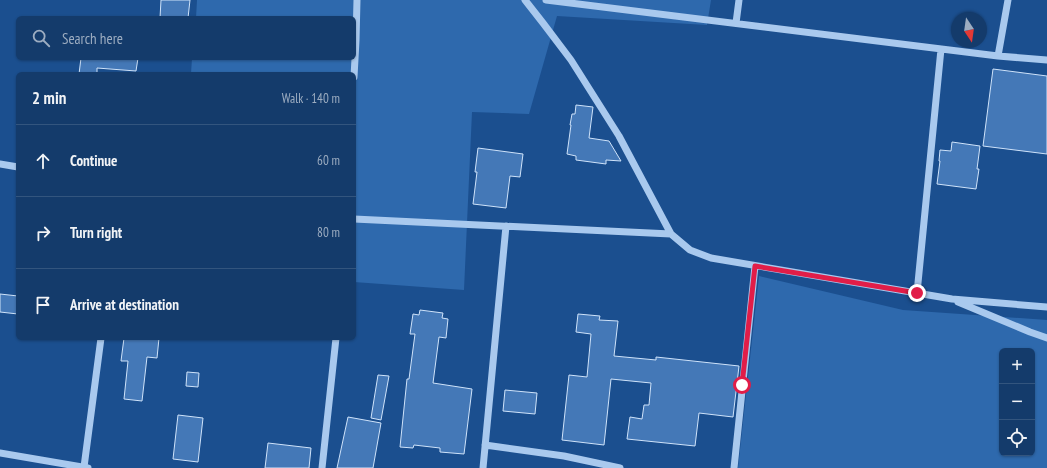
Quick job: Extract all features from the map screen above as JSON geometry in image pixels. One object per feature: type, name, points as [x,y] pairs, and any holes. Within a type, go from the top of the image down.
[{"type":"street","points":[[356,40],[357,0]]},
{"type":"street","points":[[525,0],[570,60],[611,123],[671,234],[690,250],[711,258],[952,299],[1047,307]]},
{"type":"street","points":[[546,0],[998,56],[1047,60]]},
{"type":"street","points":[[736,24],[739,0]]},
{"type":"street","points":[[998,56],[1008,0]]},
{"type":"street","points":[[917,293],[941,49]]},
{"type":"street","points":[[354,72],[355,60]]},
{"type":"street","points":[[0,164],[16,167]]},
{"type":"street","points":[[356,218],[671,234]]},
{"type":"street","points":[[483,468],[506,226]]},
{"type":"street","points":[[734,468],[755,266]]},
{"type":"street","points":[[952,299],[1047,338]]},
{"type":"street","points":[[0,453],[86,468],[101,340]]},
{"type":"street","points":[[322,468],[336,340]]},
{"type":"street","points":[[486,445],[564,456],[620,468]]},
{"type":"shaded area","points":[[197,0],[711,0],[707,25],[557,16],[529,114],[472,112],[464,290],[356,282],[356,72],[191,72],[192,60],[356,60],[356,16],[196,16]]},
{"type":"shaded area","points":[[759,276],[903,310],[1047,320],[1047,468],[738,468]]},
{"type":"building","points":[[161,0],[190,0],[188,16],[160,16]]},
{"type":"building","points":[[81,60],[138,60],[136,71],[97,68],[97,72],[79,72]]},
{"type":"building","points":[[993,69],[1047,76],[1047,154],[983,146]]},
{"type":"building","points":[[576,105],[593,107],[589,138],[609,141],[621,161],[606,160],[606,164],[576,160],[576,156],[567,154],[572,114],[575,114]]},
{"type":"building","points":[[952,142],[980,146],[976,189],[937,184],[940,150],[951,151]]},
{"type":"building","points":[[478,148],[523,154],[520,177],[510,176],[506,208],[473,204]]},
{"type":"building","points":[[0,294],[16,296],[16,314],[0,312]]},
{"type":"building","points":[[420,310],[443,313],[442,318],[448,319],[446,338],[439,337],[433,383],[472,389],[464,454],[440,452],[440,448],[414,445],[413,448],[400,447],[407,379],[409,379],[415,334],[410,334],[413,314],[419,315]]},
{"type":"building","points":[[578,314],[600,316],[599,320],[618,321],[614,356],[656,360],[656,357],[739,366],[733,417],[699,413],[695,446],[627,439],[630,417],[642,419],[644,405],[649,405],[651,383],[611,379],[604,445],[562,440],[569,375],[587,377],[591,334],[576,332]]},
{"type":"building","points":[[124,340],[159,340],[157,358],[147,357],[142,401],[124,399],[128,361],[121,361]]},
{"type":"building","points":[[187,372],[199,373],[198,387],[186,386]]},
{"type":"building","points":[[378,375],[389,376],[381,420],[371,418]]},
{"type":"building","points":[[505,390],[537,393],[535,414],[503,411]]},
{"type":"building","points":[[178,415],[203,418],[198,462],[173,459]]},
{"type":"building","points":[[348,417],[381,423],[373,468],[337,468]]},
{"type":"building","points":[[268,443],[311,448],[309,468],[265,468]]},
{"type":"route","points":[[742,385],[755,266],[917,293]]}]
